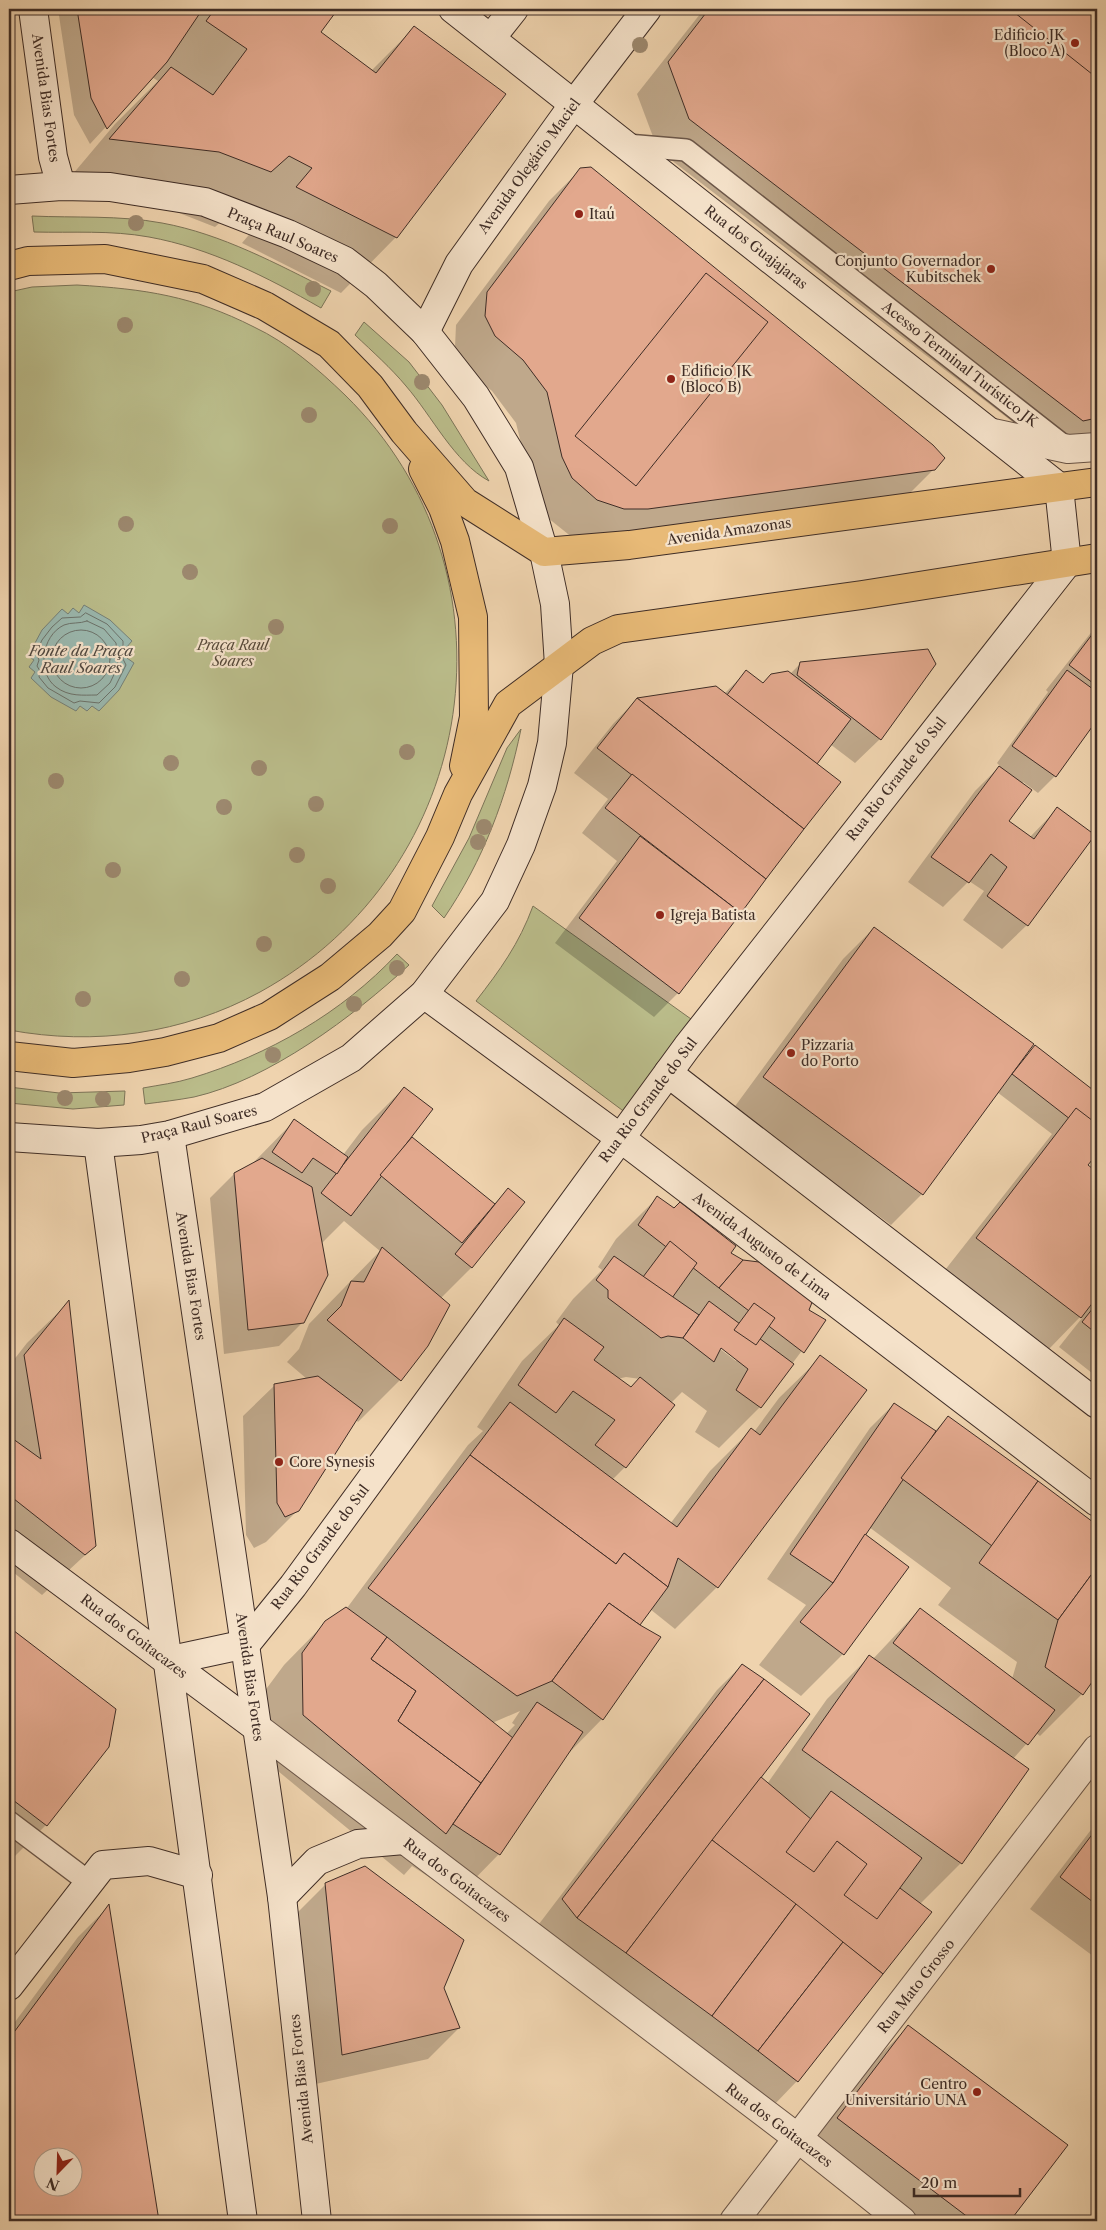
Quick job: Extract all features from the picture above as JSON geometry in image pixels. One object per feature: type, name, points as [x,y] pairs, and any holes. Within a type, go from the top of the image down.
[{"type":"main road","name":"Avenida Bias Fortes","points":[[33,9],[53,156],[61,186]]},
{"type":"main road","name":"Rua dos Guajajaras","points":[[453,9],[993,433],[1059,487]]},
{"type":"main road","points":[[491,38],[514,9]]},
{"type":"main road","name":"Avenida Olegário Maciel","points":[[425,332],[459,264],[574,104],[646,9]]},
{"type":"main road","name":"Praça Raul Soares","points":[[9,190],[61,186],[110,187],[205,202],[288,234],[345,261],[376,285],[425,332],[476,397],[519,467],[544,552],[555,604],[559,665],[552,743],[542,786],[522,845],[495,901],[424,994],[351,1058],[266,1108],[170,1135],[142,1140],[98,1143],[9,1137]]},
{"type":"main road","points":[[9,266],[28,261],[106,259],[203,279],[265,306],[329,344],[370,386],[404,432],[464,502],[544,552]]},
{"type":"main road","points":[[404,432],[443,508],[455,541],[473,617],[474,717],[458,794]]},
{"type":"main road","points":[[993,433],[1068,449],[1097,447]]},
{"type":"main road","name":"Avenida Amazonas","points":[[544,552],[629,545],[1097,482]]},
{"type":"main road","points":[[1059,487],[1067,563]]},
{"type":"main road","points":[[9,1056],[73,1064],[129,1058],[219,1038],[269,1016],[330,978],[380,935],[402,911],[440,837],[458,794],[508,704],[592,641],[618,629],[862,595],[1097,558]]},
{"type":"main road","name":"Rua Rio Grande do Sul","points":[[246,1644],[293,1586],[619,1137],[749,966],[1067,563]]},
{"type":"main road","name":"Avenida Augusto de Lima","points":[[424,994],[619,1137],[1097,1502]]},
{"type":"main road","points":[[668,1073],[1097,1404]]},
{"type":"main road","name":"Avenida Bias Fortes","points":[[170,1135],[282,1897],[317,2221]]},
{"type":"main road","points":[[98,1143],[167,1660],[198,1875],[243,2221]]},
{"type":"main road","name":"Rua dos Goitacazes","points":[[9,1543],[256,1727],[798,2139],[902,2221]]},
{"type":"main road","points":[[167,1660],[246,1644]]},
{"type":"main road","name":"Rua Mato Grosso","points":[[734,2221],[1097,1750]]},
{"type":"main road","points":[[282,1897],[317,1861],[358,1844],[404,1840]]},
{"type":"main road","points":[[9,1986],[103,1865],[149,1860],[198,1875]]},
{"type":"lane","name":"Acesso Terminal Turístico JK","points":[[627,145],[686,150],[1068,449]]},
{"type":"lane","points":[[9,1822],[90,1883]]},
{"type":"green space","points":[[32,216],[146,220],[184,228],[206,234],[249,251],[331,291],[321,308],[280,285],[238,265],[194,248],[135,235],[34,232]]},
{"type":"green space","name":"Praça Raul Soares","points":[[77,285],[125,289],[168,296],[232,316],[279,341],[302,357],[335,385],[402,467],[439,546],[456,630],[453,714],[431,797],[392,873],[334,939],[260,992],[200,1018],[138,1033],[74,1037],[41,1035],[9,1030],[9,292],[32,287]]},
{"type":"green space","points":[[364,322],[409,362],[442,405],[489,481],[476,473],[454,451],[406,386],[355,335]]},
{"type":"green space","points":[[521,729],[509,779],[492,828],[471,874],[444,918],[432,906],[469,838],[507,748]]},
{"type":"green space","points":[[533,906],[698,1024],[626,1113],[476,1001],[522,933]]},
{"type":"green space","points":[[397,954],[409,965],[363,1005],[309,1044],[252,1076],[223,1089],[194,1097],[145,1104],[143,1088],[186,1080],[220,1068],[248,1057],[302,1030],[352,995]]},
{"type":"green space","points":[[9,1087],[59,1093],[125,1091],[124,1105],[73,1109],[9,1103]]},
{"type":"water","name":"Fonte da Praça Raul Soares","points":[[84,605],[110,620],[132,641],[126,648],[132,652],[127,658],[134,663],[119,690],[99,711],[92,706],[87,711],[80,706],[76,711],[51,697],[31,678],[35,672],[29,667],[34,660],[28,656],[42,630],[62,609],[68,614],[73,608],[79,613]]},
{"type":"building","points":[[77,9],[202,10],[167,62],[107,129],[91,98]]},
{"type":"building","points":[[215,9],[338,9],[321,32],[376,73],[414,26],[506,94],[397,238],[296,187],[312,168],[289,156],[271,172],[219,152],[109,139],[171,67],[213,95],[247,49],[206,21]]},
{"type":"building","name":"Conjunto Governador Kubitschek","points":[[709,9],[1097,9],[1097,418],[1083,421],[689,119],[668,62]]},
{"type":"building","name":"Edificio JK (Bloco A)","points":[[1010,9],[1097,9],[1097,78]]},
{"type":"building","points":[[591,167],[933,445],[945,458],[935,470],[648,509],[624,509],[597,500],[572,478],[562,457],[547,392],[523,360],[495,336],[485,316],[487,292],[580,168]]},
{"type":"building","name":"Edificio JK (Bloco B)","points":[[706,273],[768,322],[636,486],[575,436]]},
{"type":"building","points":[[1097,628],[1097,686],[1069,665]]},
{"type":"building","points":[[928,649],[936,664],[881,740],[797,675],[800,662]]},
{"type":"building","points":[[746,670],[763,683],[771,674],[788,671],[851,719],[817,764],[727,695]]},
{"type":"building","points":[[1067,670],[1097,692],[1097,720],[1056,777],[1012,746]]},
{"type":"building","points":[[716,686],[841,782],[804,829],[637,698]]},
{"type":"building","points":[[637,698],[804,829],[766,879],[597,748]]},
{"type":"building","points":[[999,766],[1032,790],[1009,821],[1034,839],[1057,807],[1095,835],[1028,926],[987,896],[1007,867],[991,854],[969,883],[931,857]]},
{"type":"building","points":[[632,774],[766,879],[741,913],[605,808]]},
{"type":"building","name":"Igreja Batista","points":[[640,836],[741,913],[679,994],[579,918]]},
{"type":"building","points":[[874,927],[1034,1044],[923,1195],[763,1077]]},
{"type":"building","points":[[1035,1045],[1097,1093],[1097,1140],[1012,1074]]},
{"type":"building","points":[[404,1087],[433,1109],[351,1216],[321,1193]]},
{"type":"building","points":[[1076,1108],[1097,1124],[1097,1154],[1088,1165],[1097,1172],[1097,1297],[1081,1318],[976,1238]]},
{"type":"building","points":[[294,1119],[348,1157],[337,1174],[313,1158],[302,1173],[272,1152]]},
{"type":"building","points":[[412,1137],[495,1204],[462,1243],[380,1175]]},
{"type":"building","points":[[262,1158],[312,1187],[328,1275],[304,1323],[248,1330],[234,1173]]},
{"type":"building","points":[[508,1188],[525,1202],[472,1268],[455,1254]]},
{"type":"building","points":[[657,1196],[674,1208],[680,1202],[736,1246],[731,1253],[743,1260],[719,1288],[638,1225]]},
{"type":"building","points":[[670,1241],[697,1263],[672,1298],[643,1277]]},
{"type":"building","points":[[382,1247],[450,1305],[428,1346],[401,1381],[327,1320],[341,1306],[351,1281],[364,1282]]},
{"type":"building","points":[[614,1256],[699,1315],[683,1338],[668,1336],[661,1338],[608,1298],[608,1290],[596,1280]]},
{"type":"building","points":[[743,1260],[759,1262],[813,1300],[809,1310],[826,1320],[804,1353],[719,1288]]},
{"type":"building","points":[[69,1300],[96,1546],[85,1555],[9,1495],[9,1436],[41,1459],[24,1355]]},
{"type":"building","points":[[709,1301],[794,1364],[761,1408],[736,1390],[748,1369],[721,1348],[714,1362],[683,1338]]},
{"type":"building","points":[[754,1303],[775,1318],[756,1345],[734,1330]]},
{"type":"building","points":[[1097,1303],[1097,1334],[1082,1322]]},
{"type":"building","points":[[564,1318],[604,1347],[594,1360],[631,1387],[640,1377],[675,1405],[626,1468],[595,1445],[615,1420],[573,1391],[556,1413],[518,1385]]},
{"type":"building","points":[[820,1355],[867,1390],[718,1588],[678,1558],[668,1587],[624,1553],[616,1564],[470,1455],[510,1402],[677,1527],[751,1428],[760,1435]]},
{"type":"building","points":[[318,1376],[363,1410],[299,1511],[285,1517],[277,1503],[274,1384]]},
{"type":"building","points":[[894,1403],[936,1431],[833,1583],[790,1554]]},
{"type":"building","points":[[948,1416],[1038,1481],[992,1546],[901,1478]]},
{"type":"building","points":[[470,1455],[616,1564],[624,1553],[668,1587],[640,1625],[609,1603],[552,1681],[517,1696],[368,1588]]},
{"type":"building","points":[[1038,1481],[1097,1525],[1097,1567],[1058,1620],[979,1563]]},
{"type":"building","points":[[865,1534],[909,1567],[844,1655],[800,1622],[833,1583]]},
{"type":"building","points":[[1097,1567],[1097,1675],[1083,1695],[1045,1667],[1058,1620]]},
{"type":"building","points":[[609,1603],[661,1637],[603,1720],[552,1681]]},
{"type":"building","points":[[346,1607],[387,1637],[371,1659],[416,1691],[398,1721],[481,1783],[446,1834],[303,1715],[302,1653],[325,1621]]},
{"type":"building","points":[[920,1608],[1055,1710],[1028,1745],[893,1643]]},
{"type":"building","points":[[9,1627],[116,1709],[109,1747],[47,1826],[9,1797]]},
{"type":"building","points":[[387,1637],[513,1738],[481,1783],[398,1721],[416,1691],[371,1659]]},
{"type":"building","points":[[869,1655],[1029,1769],[962,1864],[802,1750]]},
{"type":"building","points":[[742,1664],[764,1679],[577,1918],[562,1899]]},
{"type":"building","points":[[764,1679],[810,1714],[626,1953],[577,1918]]},
{"type":"building","points":[[537,1702],[583,1732],[500,1855],[453,1824]]},
{"type":"building","points":[[761,1777],[837,1841],[932,1912],[883,1974],[712,1840]]},
{"type":"building","points":[[831,1791],[922,1858],[877,1919],[844,1895],[867,1864],[837,1841],[814,1872],[786,1852]]},
{"type":"building","points":[[1097,1828],[1097,1905],[1060,1877]]},
{"type":"building","points":[[712,1840],[796,1904],[712,2016],[626,1953]]},
{"type":"building","points":[[365,1866],[464,1940],[444,1988],[460,2028],[342,2055],[325,1883]]},
{"type":"building","points":[[109,1904],[159,2221],[9,2221],[9,2039]]},
{"type":"building","points":[[796,1904],[843,1942],[758,2051],[712,2016]]},
{"type":"building","points":[[843,1942],[883,1974],[798,2082],[758,2051]]},
{"type":"building","points":[[908,2025],[1068,2145],[1010,2221],[973,2221],[837,2118]]},
{"type":"place","name":"Edificio JK (Bloco A)","points":[[1075,43]]},
{"type":"place","name":"Itaú","points":[[579,214]]},
{"type":"place","name":"Conjunto Governador Kubitschek","points":[[991,269]]},
{"type":"place","name":"Edificio JK (Bloco B)","points":[[671,379]]},
{"type":"place","name":"Igreja Batista","points":[[660,915]]},
{"type":"place","name":"Pizzaria do Porto","points":[[791,1053]]},
{"type":"place","name":"Core Synesis","points":[[279,1462]]},
{"type":"place","name":"Centro Universitário UNA","points":[[977,2092]]}]
